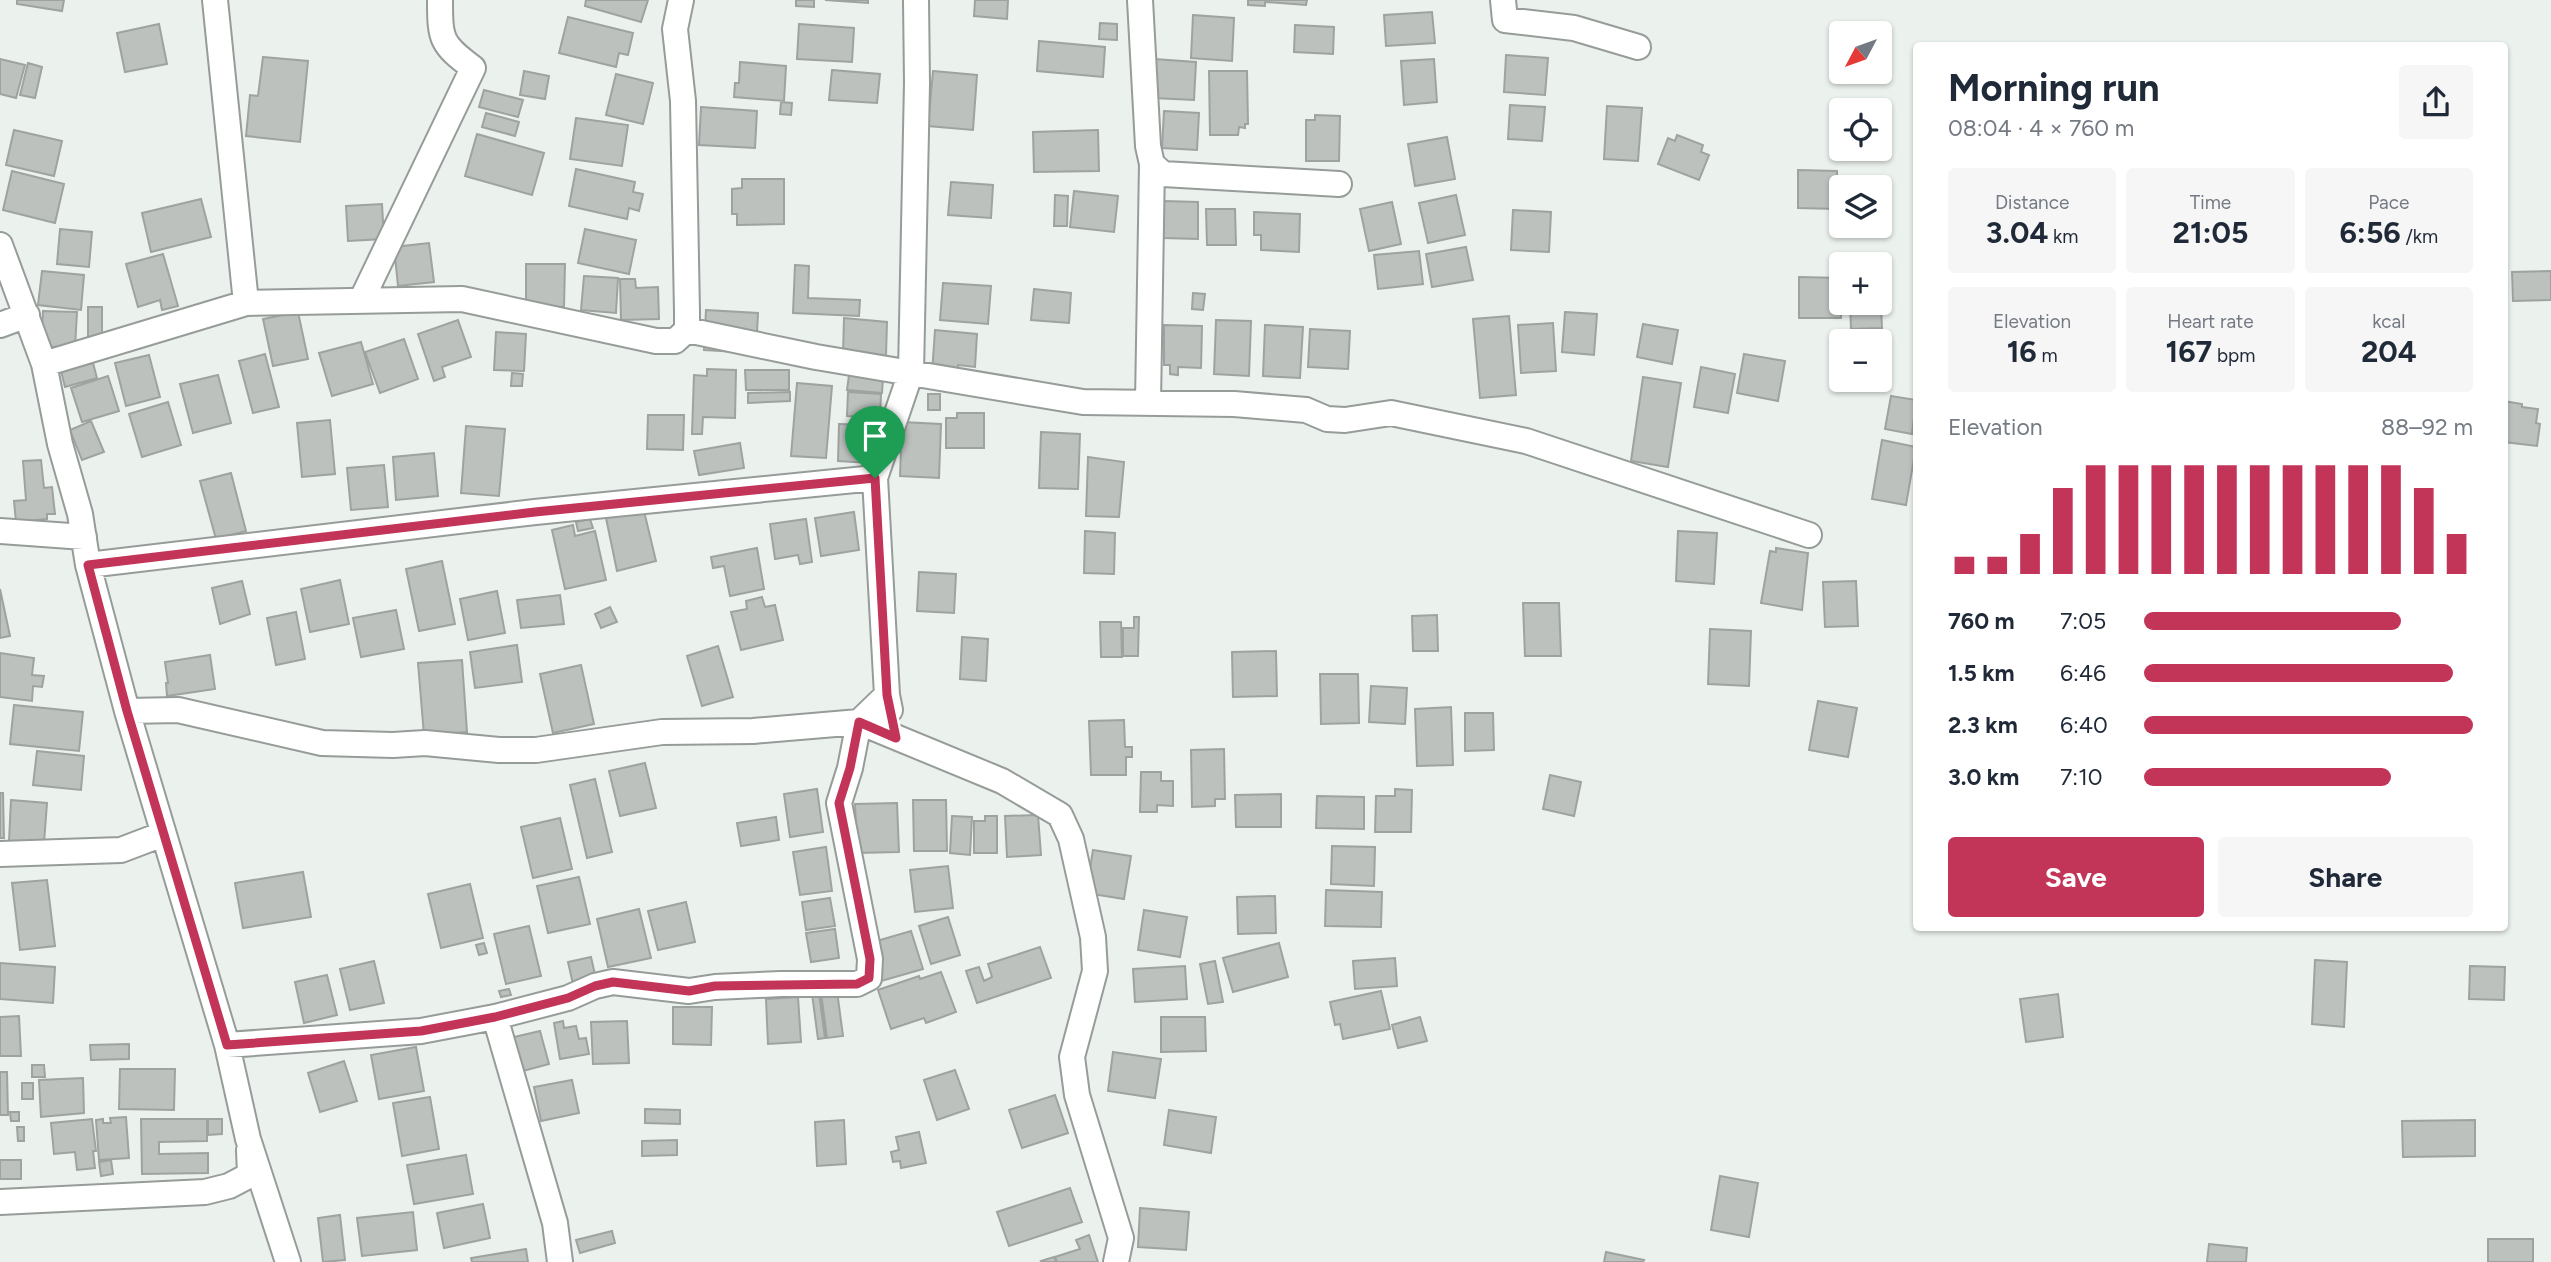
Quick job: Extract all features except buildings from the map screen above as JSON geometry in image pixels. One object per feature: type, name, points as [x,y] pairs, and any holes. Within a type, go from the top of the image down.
[{"type":"street","points":[[215,0],[246,303]]},
{"type":"street","points":[[361,301],[473,68],[448,49],[442,36],[440,0]]},
{"type":"street","points":[[44,364],[246,303],[462,299],[656,341],[675,341],[687,330],[683,101],[675,29],[681,0]]},
{"type":"street","points":[[896,738],[887,695],[875,478],[911,372],[917,83],[916,0]]},
{"type":"street","points":[[1140,0],[1148,146],[1152,164],[1148,403]]},
{"type":"street","points":[[1503,0],[1505,20],[1574,27],[1638,47]]},
{"type":"street","points":[[1152,164],[1163,174],[1339,184]]},
{"type":"street","points":[[0,245],[44,364],[60,444],[80,514],[88,565],[127,711],[227,1045],[248,1139],[288,1262]]},
{"type":"street","points":[[0,325],[27,315]]},
{"type":"street","points":[[687,330],[816,357],[1083,402],[1234,404],[1306,410],[1327,419],[1345,420],[1391,413],[1526,441],[1809,535]]},
{"type":"street","points":[[88,565],[535,512],[875,478]]},
{"type":"street","points":[[0,531],[84,537]]},
{"type":"street","points":[[227,1045],[397,1034],[495,1017],[568,998],[595,986],[613,982],[689,991],[715,986],[857,984],[869,978],[870,959],[839,803],[850,768],[859,722],[887,695]]},
{"type":"street","points":[[127,711],[178,710],[322,743],[425,743],[499,750],[536,750],[662,732],[753,731],[859,722],[1002,781],[1037,800],[1060,815],[1071,839],[1093,937],[1095,971],[1072,1057],[1077,1095],[1121,1238],[1116,1262]]},
{"type":"street","points":[[0,854],[121,850],[163,834]]},
{"type":"street","points":[[495,1017],[555,1223],[560,1262]]},
{"type":"street","points":[[0,1202],[205,1192],[229,1186],[250,1175],[248,1139]]},
{"type":"route","points":[[875,478],[887,695],[896,738],[859,722],[850,768],[839,803],[870,959],[869,978],[857,984],[715,986],[689,991],[613,982],[595,986],[568,998],[495,1017],[421,1031],[227,1045],[127,711],[88,565],[535,512],[875,478]]}]
